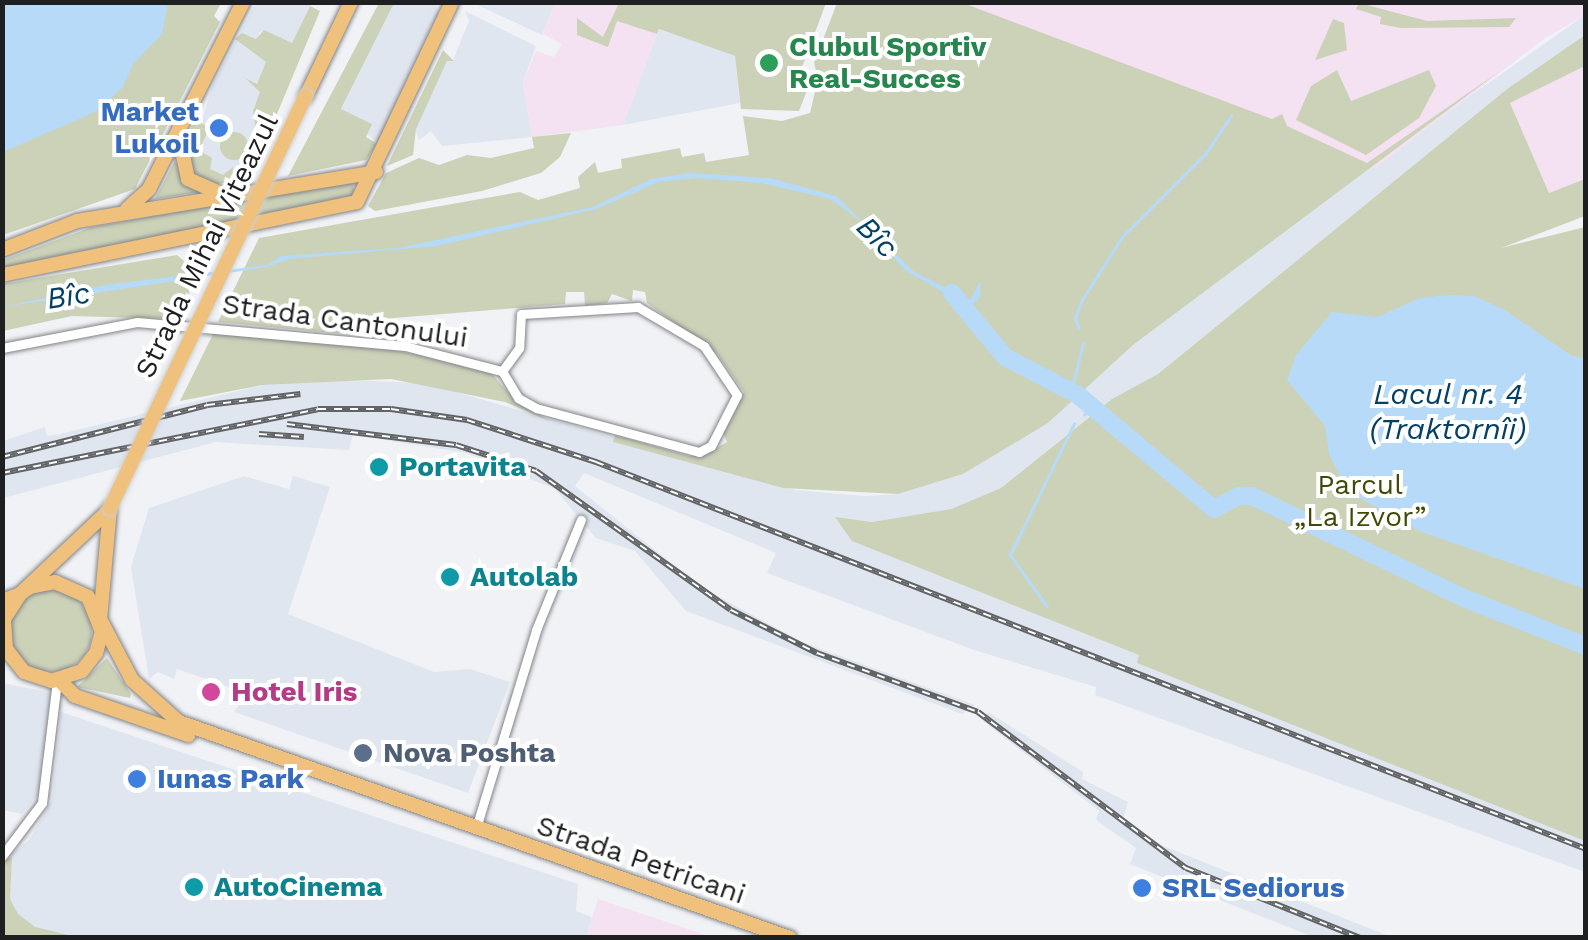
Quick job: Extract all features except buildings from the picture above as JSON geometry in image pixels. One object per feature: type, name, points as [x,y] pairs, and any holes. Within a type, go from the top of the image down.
[{"type":"main road","points":[[117,214],[149,189],[243,2]]},
{"type":"main road","points":[[440,2],[446,23]]},
{"type":"main road","points":[[2,275],[344,210],[364,192],[376,172],[446,23],[452,2]]},
{"type":"main road","name":"Strada Mihai Viteazul","points":[[20,594],[109,509],[348,5]]},
{"type":"main road","points":[[180,130],[188,179],[208,191],[233,194]]},
{"type":"main road","points":[[343,176],[384,154]]},
{"type":"main road","points":[[2,250],[54,228],[117,214],[376,172]]},
{"type":"main road","name":"Strada Mihai Viteazul","points":[[100,619],[109,509]]},
{"type":"main road","points":[[2,601],[42,583],[67,584],[88,597],[100,619],[96,653],[82,671],[58,680],[2,672]]},
{"type":"main road","points":[[20,594],[4,619],[6,649],[37,678]]},
{"type":"main road","name":"Strada Petricani","points":[[100,619],[122,667],[146,697],[223,743]]},
{"type":"main road","name":"Strada Petricani","points":[[58,680],[69,692],[99,705],[223,743],[790,938]]},
{"type":"street","name":"Strada Cantonului","points":[[2,348],[122,323],[194,324],[405,346],[502,370],[518,398],[536,408],[699,452],[711,446],[736,395],[704,346],[638,307],[521,314],[518,348],[502,370]]},
{"type":"street","points":[[475,830],[536,630],[581,520]]},
{"type":"street","points":[[2,856],[42,803],[58,680]]},
{"type":"shaded area","points":[[1585,2],[1586,15],[1545,38],[1376,168],[963,3]]},
{"type":"shaded area","points":[[256,3],[311,3],[292,44],[261,31],[257,38],[287,51],[261,131],[264,141],[246,180],[208,186],[198,182],[195,121],[201,123],[213,84]]},
{"type":"shaded area","points":[[393,3],[435,3],[440,16],[377,143],[341,110]]},
{"type":"shaded area","points":[[473,3],[555,3],[542,35]]},
{"type":"shaded area","points":[[555,3],[646,3],[635,26],[657,34],[623,125],[532,137],[523,82],[536,51],[554,57],[562,44],[543,34]]},
{"type":"shaded area","points":[[465,11],[536,46],[523,82],[532,137],[442,146],[431,131],[419,140],[415,129],[447,61],[453,60],[469,21]]},
{"type":"shaded area","points":[[1585,15],[1585,35],[1507,89],[1158,374],[1100,408],[1080,393],[1133,345],[1372,165]]},
{"type":"shaded area","points":[[659,29],[735,56],[740,103],[623,125]]},
{"type":"shaded area","points":[[1585,66],[1585,179],[1549,193],[1510,103]]},
{"type":"shaded area","points":[[322,379],[425,383],[795,490],[864,496],[898,494],[963,474],[1047,423],[1073,398],[1093,414],[1001,488],[951,509],[872,522],[836,518],[1585,829],[1585,872],[1095,695],[1096,687],[974,650],[767,573],[776,553],[584,473],[575,486],[701,587],[802,642],[975,705],[962,714],[686,611],[635,551],[596,538],[555,489],[466,453],[353,435],[349,450],[216,442],[3,498],[3,441],[45,427],[47,436],[60,434],[262,385]]},
{"type":"shaded area","points":[[244,476],[289,489],[293,476],[330,487],[288,614],[434,672],[470,669],[510,682],[468,793],[234,712],[247,693],[177,669],[174,679],[158,672],[149,679],[131,567],[149,508]]},
{"type":"shaded area","points":[[3,683],[52,693],[41,791],[22,814],[3,810]]},
{"type":"shaded area","points":[[61,712],[578,884],[576,911],[592,917],[586,938],[3,938],[3,860],[29,840],[52,800]]},
{"type":"shaded area","points":[[988,712],[1083,772],[1082,779],[1128,802],[1123,819],[1161,845],[1391,937],[1313,937],[1130,864],[1136,848],[1096,820],[1099,811],[983,721]]},
{"type":"shaded area","points":[[598,899],[712,937],[586,937]]},
{"type":"green space","points":[[3,3],[221,3],[214,16],[220,22],[135,189],[3,235]]},
{"type":"green space","points":[[379,3],[394,3],[341,109],[372,124],[366,137],[376,143],[389,117],[391,123],[366,160],[288,176]]},
{"type":"green space","name":"Clubul Sportiv Real-Succes","points":[[619,3],[826,3],[801,70],[811,80],[799,111],[741,109],[735,56],[659,29],[657,34],[617,21],[608,47],[577,35],[577,18],[603,37]]},
{"type":"green space","points":[[837,3],[963,3],[1272,119],[1282,114],[1287,126],[1367,163],[1500,71],[1133,345],[1048,423],[963,474],[898,494],[783,488],[613,442],[615,435],[689,456],[706,454],[727,442],[721,429],[744,392],[717,354],[647,303],[645,292],[633,290],[632,301],[612,294],[607,303],[585,306],[584,292],[566,292],[565,304],[394,318],[356,335],[218,322],[259,238],[520,192],[538,200],[580,188],[578,177],[595,162],[598,173],[622,168],[621,159],[680,148],[682,157],[704,153],[706,162],[749,155],[743,116],[782,121],[810,113],[818,79],[814,63]]},
{"type":"green space","points":[[1359,3],[1427,21],[1516,18],[1509,27],[1401,28],[1380,24],[1381,17],[1356,9]]},
{"type":"green space","points":[[310,6],[320,11],[274,121],[268,117],[261,131],[264,141],[246,180],[259,148],[253,111],[260,92],[245,78],[257,84],[266,62],[235,39],[242,33],[256,39],[264,30],[292,43]]},
{"type":"green space","points":[[1333,19],[1344,23],[1347,50],[1315,60]]},
{"type":"green space","name":"Parcul „La Izvor”","points":[[1585,35],[1585,66],[1510,103],[1549,193],[1585,179],[1585,216],[1501,248],[1585,227],[1585,841],[1137,663],[1139,655],[852,541],[835,517],[872,522],[951,509],[1001,488],[1112,399],[1158,374],[1507,89]]},
{"type":"green space","points":[[443,50],[454,61],[447,61],[416,129],[413,155],[387,166]]},
{"type":"green space","points":[[1337,70],[1351,101],[1429,70],[1436,86],[1419,118],[1366,155],[1296,120],[1311,86]]},
{"type":"green space","points":[[195,121],[210,127],[199,150],[212,158],[210,169],[223,175],[233,167],[232,181],[208,186],[191,176],[183,144]]},
{"type":"green space","points":[[234,132],[244,136],[248,146],[244,156],[234,160],[224,156],[220,146],[224,136]]},
{"type":"green space","points":[[571,133],[560,157],[541,173],[482,191],[375,211],[368,206],[386,173],[419,158],[439,165],[467,155],[491,158],[534,148],[532,137]]},
{"type":"green space","points":[[175,161],[199,192],[155,199]]},
{"type":"green space","points":[[352,181],[355,195],[3,269],[3,260],[92,227]]},
{"type":"green space","points":[[177,255],[185,262],[190,298],[180,319],[72,316],[3,331],[2,284]]},
{"type":"green space","points":[[215,330],[375,345],[490,372],[516,401],[552,422],[505,402],[391,379],[262,385],[180,401]]},
{"type":"green space","points":[[43,590],[59,590],[85,608],[92,631],[89,647],[80,660],[59,672],[43,672],[17,654],[10,639],[10,623],[28,597]]},
{"type":"green space","points":[[107,658],[131,694],[130,698],[77,687]]},
{"type":"green space","points":[[12,857],[10,899],[18,914],[35,927],[77,937],[3,938],[3,860]]},
{"type":"water","points":[[12,3],[168,3],[162,34],[133,64],[123,87],[95,112],[3,152],[3,7]]},
{"type":"water","points":[[690,173],[770,178],[836,196],[913,271],[970,300],[981,280],[980,298],[969,307],[906,271],[859,220],[830,199],[761,183],[697,178],[659,182],[596,209],[437,246],[288,259],[268,267],[3,307],[105,285],[267,265],[281,256],[398,248],[593,207],[651,179]]},
{"type":"water","name":"Lacul nr. 4 (Traktornîi)","points":[[1474,296],[1503,309],[1572,356],[1585,358],[1585,589],[1419,531],[1347,491],[1329,454],[1325,426],[1287,380],[1296,355],[1332,312],[1377,317],[1420,298]]},
{"type":"waterway","points":[[1079,329],[1075,318],[1082,300],[1122,237],[1206,153],[1231,116]]},
{"type":"waterway","name":"Bîc","points":[[952,293],[1005,357],[1078,395],[1214,509],[1238,496],[1252,496],[1466,599],[1586,646]]},
{"type":"waterway","points":[[1071,392],[1083,343]]},
{"type":"waterway","points":[[1084,415],[1093,407]]},
{"type":"waterway","points":[[1047,607],[1010,555],[1074,424]]},
{"type":"railway","points":[[2,457],[207,405],[300,394]]},
{"type":"railway","points":[[2,473],[318,409],[391,409],[467,420],[596,462],[1586,849]]},
{"type":"railway","points":[[287,424],[456,445],[536,471],[731,610],[817,653],[978,712],[1186,868],[1360,938]]},
{"type":"railway","points":[[259,434],[304,437]]},
{"type":"place","name":"Clubul Sportiv Real-Succes","points":[[769,63]]},
{"type":"place","name":"Market Lukoil","points":[[219,128]]},
{"type":"place","name":"Portavita","points":[[379,467]]},
{"type":"place","name":"Autolab","points":[[450,577]]},
{"type":"place","name":"Hotel Iris","points":[[211,692]]},
{"type":"place","name":"Nova Poshta","points":[[363,753]]},
{"type":"place","name":"Iunas Park","points":[[137,779]]},
{"type":"place","name":"AutoCinema","points":[[194,887]]},
{"type":"place","name":"SRL Sediorus","points":[[1142,888]]}]
